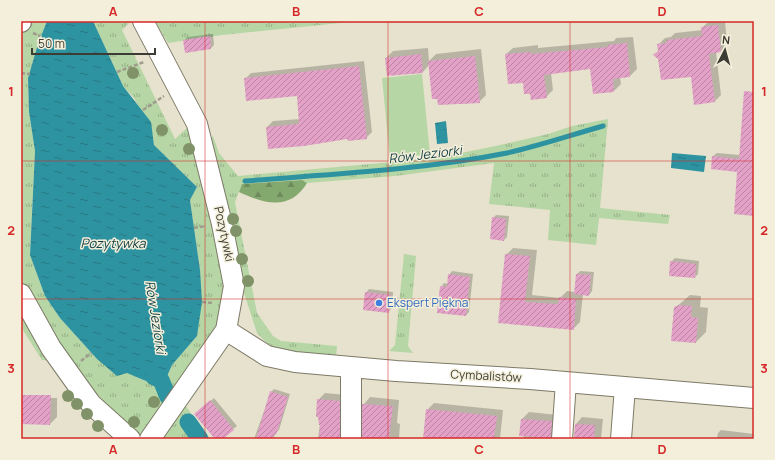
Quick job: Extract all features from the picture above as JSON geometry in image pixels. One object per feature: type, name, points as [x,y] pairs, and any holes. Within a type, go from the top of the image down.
[{"type":"street","name":"Pozytywki","points":[[143,21],[198,124],[222,224],[234,286],[226,330],[150,439]]},
{"type":"street","points":[[21,294],[51,348],[87,398],[130,439]]},
{"type":"street","name":"Cymbalistów","points":[[226,330],[258,351],[280,360],[351,367],[566,382],[754,398]]},
{"type":"street","points":[[351,367],[351,439]]},
{"type":"street","points":[[562,439],[566,382]]},
{"type":"street","points":[[621,439],[625,387]]},
{"type":"path","points":[[116,72],[139,64]]},
{"type":"path","points":[[21,72],[30,74]]},
{"type":"path","points":[[143,110],[156,100]]},
{"type":"green space","points":[[28,21],[47,21],[38,44],[28,78],[29,112],[35,151],[30,255],[45,296],[60,318],[97,359],[146,381],[159,385],[164,383],[172,365],[197,336],[200,270],[190,200],[197,187],[154,145],[153,136],[134,98],[123,86],[93,21],[131,21],[122,30],[175,139],[189,126],[217,237],[226,300],[218,328],[145,436],[140,435],[129,427],[75,371],[21,285],[21,36]]},
{"type":"green space","points":[[155,21],[360,21],[222,35],[168,43]]},
{"type":"green space","points":[[422,74],[430,154],[390,159],[382,78]]},
{"type":"green space","points":[[608,119],[600,208],[670,215],[668,224],[599,218],[596,245],[548,240],[550,210],[489,204],[494,163],[395,176],[307,183],[301,180],[242,184],[235,202],[257,313],[273,336],[281,341],[337,346],[336,358],[283,353],[267,343],[257,333],[237,271],[207,142],[213,136],[219,153],[238,176],[437,158],[500,145],[548,134],[572,126]]},
{"type":"green space","points":[[302,180],[307,183],[300,192],[293,198],[285,201],[267,202],[239,192],[242,184]]},
{"type":"green space","points":[[404,254],[416,256],[408,346],[413,353],[389,351],[395,345]]},
{"type":"green space","points":[[21,310],[53,361],[42,360],[21,327]]},
{"type":"green space","points":[[185,405],[210,439],[160,439]]},
{"type":"water","name":"Pozytywka","points":[[47,21],[93,21],[123,86],[151,122],[154,145],[197,187],[190,200],[200,270],[202,302],[197,336],[172,365],[164,383],[166,386],[163,391],[155,383],[127,373],[117,376],[97,359],[60,318],[45,296],[30,255],[35,151],[29,112],[28,78],[38,44]]},
{"type":"water","points":[[446,121],[448,143],[437,144],[435,123]]},
{"type":"water","points":[[672,153],[706,156],[704,172],[671,168]]},
{"type":"building","points":[[718,25],[721,52],[709,54],[715,102],[694,105],[691,77],[661,80],[658,59],[653,55],[658,51],[657,44],[667,43],[667,40],[702,36],[701,27]]},
{"type":"building","points":[[210,36],[211,49],[185,53],[183,40]]},
{"type":"building","points":[[627,43],[630,77],[613,79],[614,92],[593,94],[590,69],[544,75],[547,98],[531,100],[530,94],[524,94],[523,83],[508,84],[505,54],[531,52],[531,54],[608,47],[608,45]]},
{"type":"building","points":[[421,54],[423,73],[387,76],[385,58]]},
{"type":"building","points":[[475,56],[480,103],[438,105],[437,99],[432,99],[428,61]]},
{"type":"building","points":[[359,66],[367,139],[348,141],[347,139],[304,146],[268,149],[266,127],[299,124],[297,96],[246,101],[244,78]]},
{"type":"building","points":[[744,91],[754,92],[754,216],[734,214],[737,172],[711,169],[712,156],[739,159]]},
{"type":"building","points":[[492,217],[506,219],[504,241],[490,239]]},
{"type":"building","points":[[505,254],[530,256],[525,302],[558,304],[559,297],[576,299],[574,330],[498,323]]},
{"type":"building","points":[[670,261],[696,264],[695,278],[669,276]]},
{"type":"building","points":[[448,274],[470,277],[466,316],[437,313],[440,286],[447,287]]},
{"type":"building","points":[[576,274],[591,275],[589,296],[574,294]]},
{"type":"building","points":[[365,292],[391,295],[389,313],[363,310]]},
{"type":"building","points":[[679,305],[692,306],[691,317],[698,318],[696,343],[671,341],[674,307]]},
{"type":"building","points":[[270,391],[288,397],[276,435],[274,434],[272,439],[256,439]]},
{"type":"building","points":[[22,395],[51,395],[50,425],[21,424]]},
{"type":"building","points":[[317,399],[340,401],[340,439],[319,439],[320,425],[318,417],[316,417]]},
{"type":"building","points":[[210,400],[234,430],[223,439],[215,439],[194,414]]},
{"type":"building","points":[[362,404],[393,406],[389,439],[362,439]]},
{"type":"building","points":[[426,409],[497,416],[494,439],[423,439]]},
{"type":"building","points":[[521,419],[552,421],[551,439],[534,439],[534,437],[519,436]]},
{"type":"building","points":[[575,424],[595,425],[594,439],[574,439]]},
{"type":"waterway","name":"Rów Jeziorki","points":[[245,181],[376,171],[475,159],[543,144],[603,126]]},
{"type":"waterway","points":[[154,377],[161,380],[168,397]]},
{"type":"waterway","points":[[188,422],[200,439]]},
{"type":"place","name":"Ekspert Piękna","points":[[379,303]]}]
